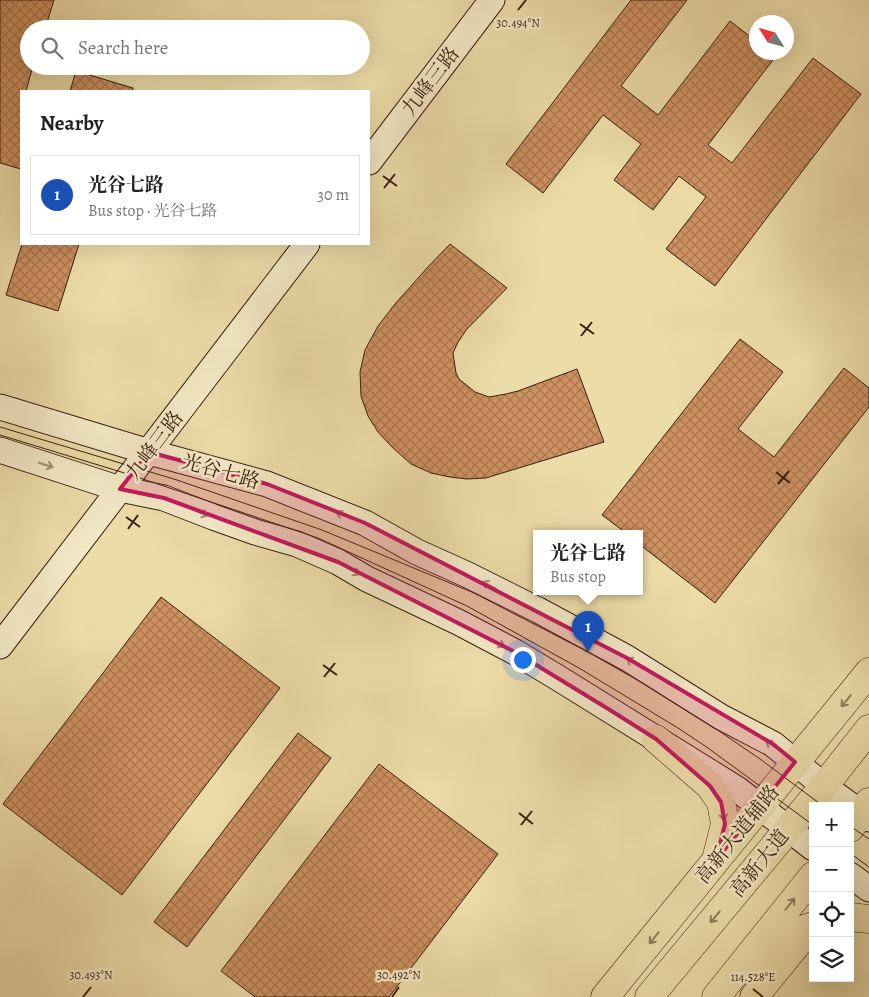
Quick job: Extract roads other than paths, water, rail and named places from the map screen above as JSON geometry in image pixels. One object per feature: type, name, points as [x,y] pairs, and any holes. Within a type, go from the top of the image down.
[{"type":"main road","name":"高新大道辅路","points":[[606,997],[869,672]]},
{"type":"main road","name":"高新大道","points":[[648,997],[824,786],[869,729]]},
{"type":"main road","points":[[656,739],[710,786],[721,802],[725,824],[716,860]]},
{"type":"main road","points":[[724,987],[809,881]]},
{"type":"main road","points":[[724,987],[778,938],[809,928]]},
{"type":"main road","points":[[754,997],[809,931]]},
{"type":"street","name":"九峰三路","points":[[370,161],[492,0]]},
{"type":"street","name":"九峰三路","points":[[0,646],[306,245]]},
{"type":"street","name":"光谷七路","points":[[0,406],[149,452],[267,484],[365,523],[417,552],[468,574],[627,658],[721,717],[772,744],[862,816]]},
{"type":"street","name":"光谷七路","points":[[0,450],[120,489],[164,498],[247,529],[297,544],[338,562],[367,579],[458,622],[515,652],[737,789],[812,847]]},
{"type":"street","points":[[854,878],[869,889]]},
{"type":"tram line","points":[[0,427],[177,480],[322,530],[474,593],[588,652],[639,681],[719,731],[818,802]]},
{"type":"tram line","points":[[0,435],[131,475],[318,538],[467,606],[579,668],[678,728],[809,822]]},
{"type":"tram line","points":[[854,829],[869,839]]},
{"type":"tram line","points":[[854,856],[869,867]]},
{"type":"place","name":"光谷七路","points":[[588,652]]}]
